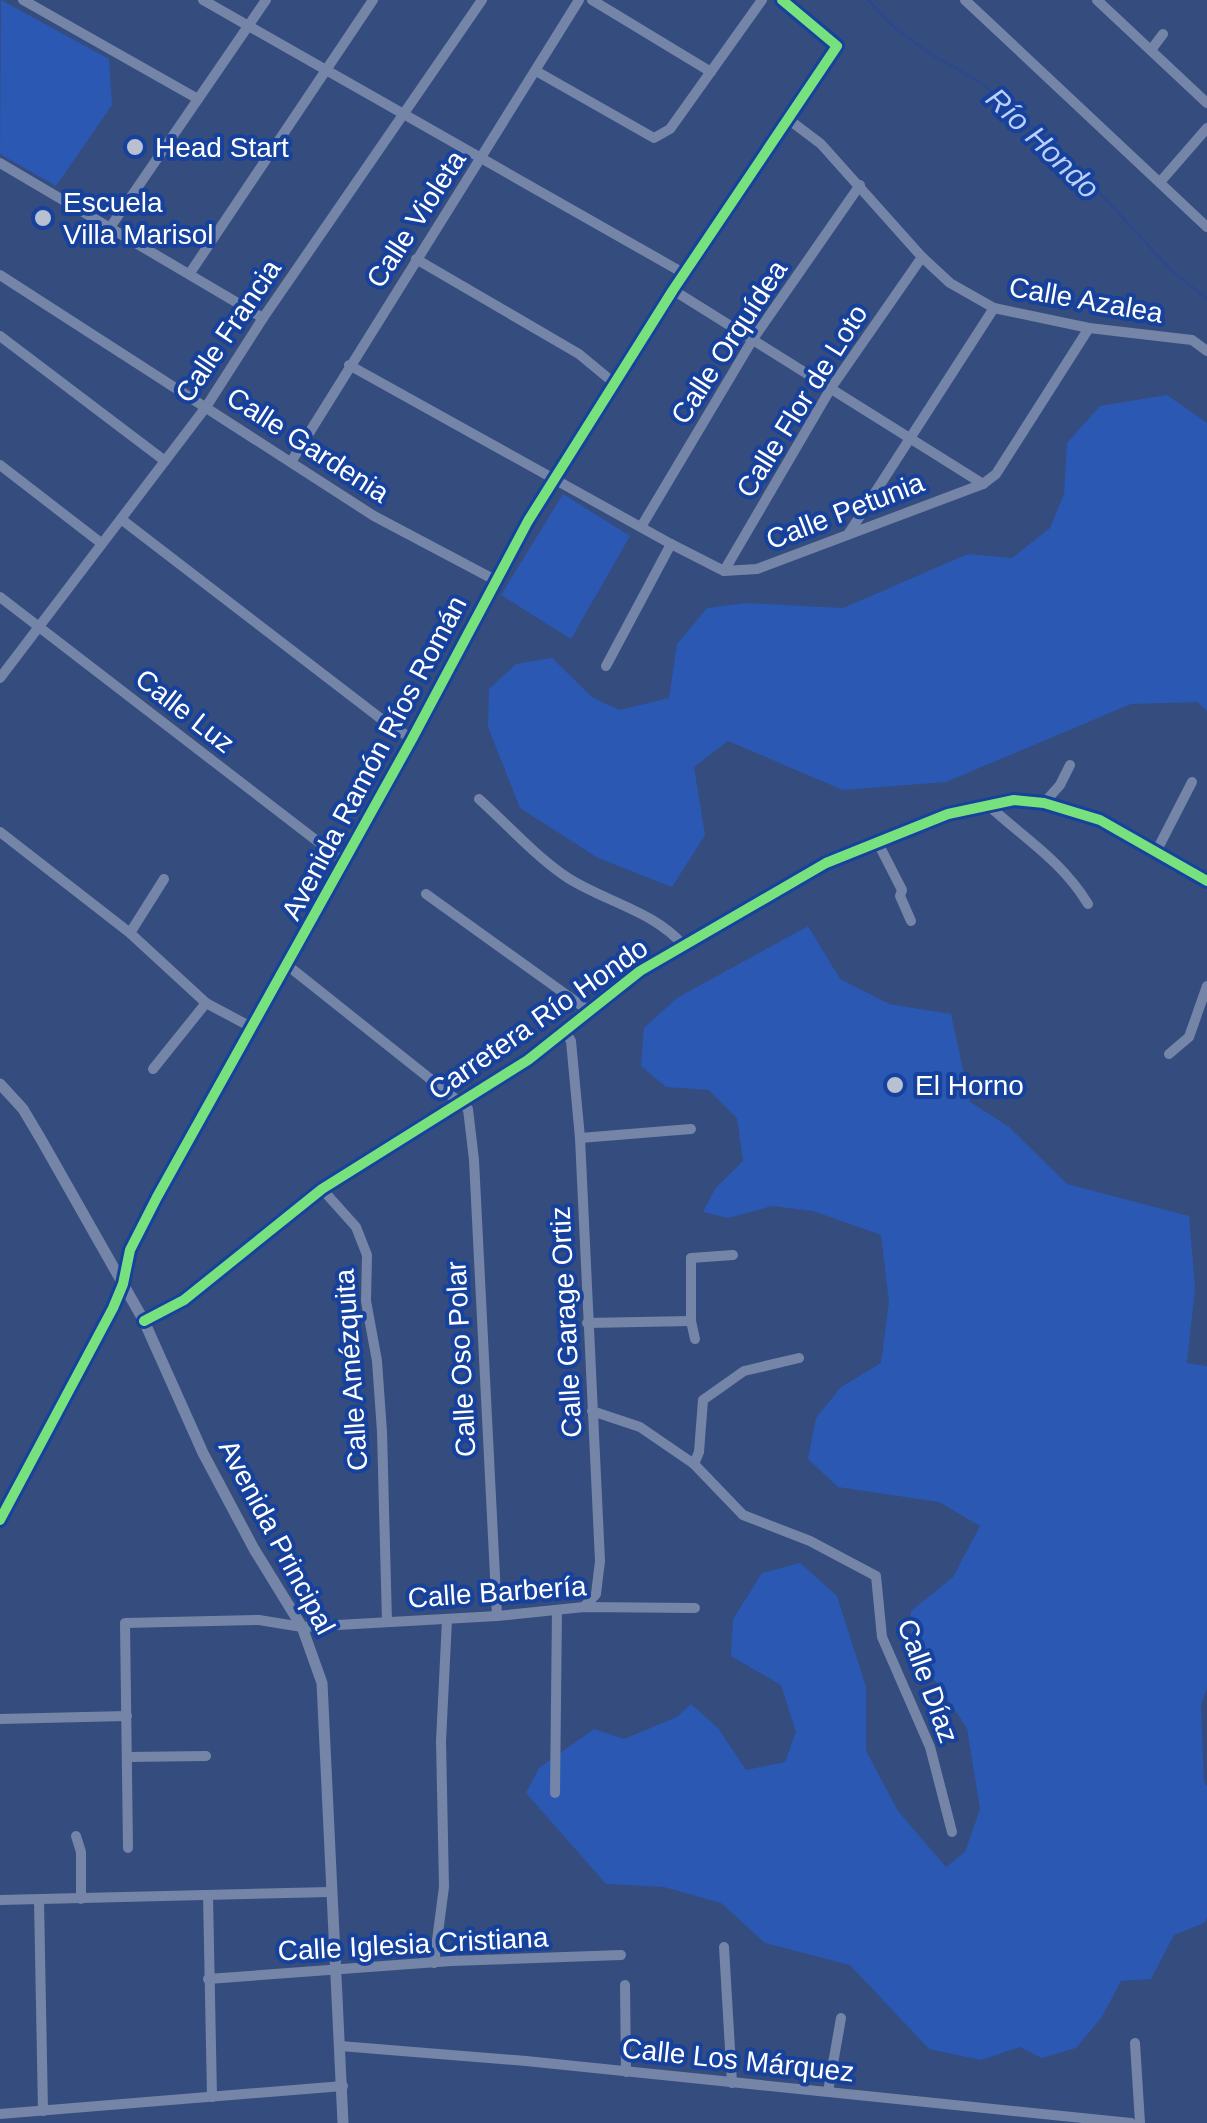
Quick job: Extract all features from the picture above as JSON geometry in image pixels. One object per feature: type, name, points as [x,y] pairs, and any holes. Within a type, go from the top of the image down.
[{"type":"street","points":[[23,0],[198,99]]},
{"type":"street","points":[[203,0],[684,274]]},
{"type":"street","points":[[111,226],[266,0]]},
{"type":"street","points":[[190,273],[373,0]]},
{"type":"street","name":"Calle Francia","points":[[0,678],[206,407],[482,0]]},
{"type":"street","name":"Calle Violeta","points":[[291,462],[579,0]]},
{"type":"street","points":[[592,0],[711,72]]},
{"type":"street","points":[[536,71],[654,138],[670,129],[762,0]]},
{"type":"street","name":"Avenida Ramón Ríos Román","points":[[0,1520],[123,1284],[130,1250],[141,1227],[412,739],[495,580],[614,383],[788,119],[834,42],[782,0]]},
{"type":"street","points":[[965,0],[1207,227]]},
{"type":"street","points":[[1097,0],[1207,103]]},
{"type":"street","points":[[1151,50],[1163,34]]},
{"type":"street","name":"Calle Azalea","points":[[788,119],[821,144],[922,258],[950,283],[994,308],[1089,328],[1192,340],[1207,351]]},
{"type":"street","points":[[1161,181],[1207,128]]},
{"type":"street","points":[[0,163],[263,318]]},
{"type":"street","name":"Calle Orquídea","points":[[641,527],[753,340],[860,186]]},
{"type":"street","name":"Calle Flor de Loto","points":[[724,571],[831,388],[922,258]]},
{"type":"street","points":[[416,259],[579,354],[614,383]]},
{"type":"street","name":"Calle Gardenia","points":[[0,275],[374,516],[495,580]]},
{"type":"street","points":[[674,290],[982,484]]},
{"type":"street","points":[[848,534],[994,308]]},
{"type":"street","name":"Calle Petunia","points":[[724,571],[756,569],[982,484],[996,474],[1089,328]]},
{"type":"street","points":[[0,336],[165,461]]},
{"type":"street","points":[[350,365],[724,571]]},
{"type":"street","points":[[0,465],[101,544]]},
{"type":"street","points":[[121,519],[366,708],[412,739]]},
{"type":"street","points":[[606,666],[671,544]]},
{"type":"street","name":"Calle Luz","points":[[0,597],[344,861]]},
{"type":"street","points":[[1044,803],[1060,785],[1070,765]]},
{"type":"street","points":[[1156,852],[1192,782]]},
{"type":"street","points":[[479,799],[570,879],[669,929],[684,946]]},
{"type":"street","name":"Carretera Río Hondo","points":[[144,1321],[184,1300],[322,1189],[528,1060],[640,971],[826,863],[948,814],[1014,800],[1044,803],[1100,820],[1207,881]]},
{"type":"street","points":[[988,805],[1052,856],[1088,904]]},
{"type":"street","points":[[0,832],[130,933],[206,1002],[253,1028]]},
{"type":"street","points":[[878,843],[902,890],[900,896],[911,921]]},
{"type":"street","points":[[130,933],[164,879]]},
{"type":"street","points":[[426,894],[589,1011]]},
{"type":"street","points":[[287,966],[462,1102]]},
{"type":"street","points":[[1169,1054],[1190,1036],[1207,986]]},
{"type":"street","points":[[153,1068],[206,1002]]},
{"type":"street","name":"Calle Garage Ortiz","points":[[564,1030],[571,1041],[580,1138],[600,1562],[596,1594],[584,1608]]},
{"type":"street","name":"Avenida Principal","points":[[0,1084],[32,1125],[144,1321],[203,1453],[254,1549],[302,1627],[322,1683],[343,2123]]},
{"type":"street","name":"Calle Oso Polar","points":[[462,1102],[468,1109],[474,1160],[497,1616]]},
{"type":"street","points":[[580,1138],[691,1129]]},
{"type":"street","name":"Calle Amézquita","points":[[322,1189],[356,1228],[366,1255],[366,1301],[378,1362],[387,1622]]},
{"type":"street","points":[[695,1339],[691,1322],[691,1258],[733,1256]]},
{"type":"street","points":[[587,1323],[691,1322]]},
{"type":"street","points":[[694,1464],[699,1452],[702,1400],[744,1371],[799,1358]]},
{"type":"street","name":"Calle Díaz","points":[[592,1411],[640,1427],[694,1464],[742,1515],[810,1541],[876,1576],[882,1636],[930,1747],[952,1832]]},
{"type":"street","name":"Calle Barbería","points":[[127,1716],[125,1623],[260,1620],[302,1627],[584,1608],[695,1608]]},
{"type":"street","points":[[555,1794],[557,1610]]},
{"type":"street","points":[[434,1963],[444,1887],[441,1741],[447,1620]]},
{"type":"street","points":[[0,1719],[127,1716],[128,1848]]},
{"type":"street","points":[[128,1757],[206,1756]]},
{"type":"street","points":[[76,1836],[81,1852],[82,1899]]},
{"type":"street","points":[[0,1900],[330,1892]]},
{"type":"street","points":[[208,1895],[212,2097]]},
{"type":"street","points":[[39,1900],[43,2111]]},
{"type":"street","points":[[724,1947],[732,2083]]},
{"type":"street","name":"Calle Iglesia Cristiana","points":[[208,1979],[621,1955]]},
{"type":"street","points":[[625,1985],[626,2072]]},
{"type":"street","points":[[828,2092],[841,2018]]},
{"type":"street","points":[[1135,2043],[1140,2123]]},
{"type":"street","name":"Calle Los Márquez","points":[[340,2046],[1131,2123]]},
{"type":"street","points":[[1,2117],[343,2086]]},
{"type":"shaded area","points":[[1,0],[109,59],[112,105],[56,186],[0,154]]},
{"type":"shaded area","points":[[1167,395],[1207,423],[1207,711],[1198,702],[1131,704],[946,782],[843,790],[728,741],[694,767],[705,835],[672,887],[598,858],[520,808],[488,727],[489,689],[516,664],[552,658],[593,698],[620,710],[669,698],[677,644],[707,608],[747,603],[843,608],[968,554],[1012,558],[1050,528],[1064,494],[1067,443],[1100,406]]},
{"type":"shaded area","points":[[563,494],[630,536],[571,639],[501,595]]},
{"type":"shaded area","points":[[808,926],[840,979],[889,1004],[951,1014],[970,1102],[1008,1126],[1067,1184],[1189,1216],[1195,1287],[1187,1363],[1207,1366],[1207,1688],[1201,1705],[1207,1786],[1207,1918],[1204,1923],[1174,1935],[1151,1979],[1121,1981],[1101,2018],[1076,2048],[1042,2058],[1020,2047],[981,2060],[929,2049],[850,1965],[765,1943],[721,1903],[664,1887],[606,1884],[526,1793],[539,1768],[594,1729],[624,1739],[677,1717],[691,1704],[718,1728],[746,1770],[785,1762],[796,1732],[781,1685],[731,1656],[733,1619],[762,1573],[800,1563],[837,1596],[866,1687],[866,1751],[898,1811],[946,1867],[965,1852],[980,1809],[967,1728],[911,1646],[911,1611],[953,1577],[980,1526],[939,1502],[838,1487],[808,1459],[816,1418],[841,1387],[881,1363],[889,1302],[881,1235],[813,1211],[772,1206],[728,1218],[703,1212],[715,1189],[743,1161],[737,1118],[709,1090],[666,1087],[641,1066],[644,1028],[677,998]]},
{"type":"waterway","name":"Río Hondo","points":[[868,0],[895,28],[929,53],[983,84],[1077,168],[1171,270],[1207,299]]},
{"type":"cycle path","points":[[0,1520],[113,1308],[130,1250],[157,1197],[412,739],[528,521],[673,290],[837,46],[782,0]]},
{"type":"cycle path","points":[[144,1321],[184,1300],[322,1189],[528,1060],[640,971],[826,863],[948,814],[1014,800],[1044,803],[1100,820],[1207,881]]},
{"type":"place","name":"Head Start","points":[[135,147]]},
{"type":"place","name":"Escuela Villa Marisol","points":[[43,218]]},
{"type":"place","name":"El Horno","points":[[895,1085]]}]
